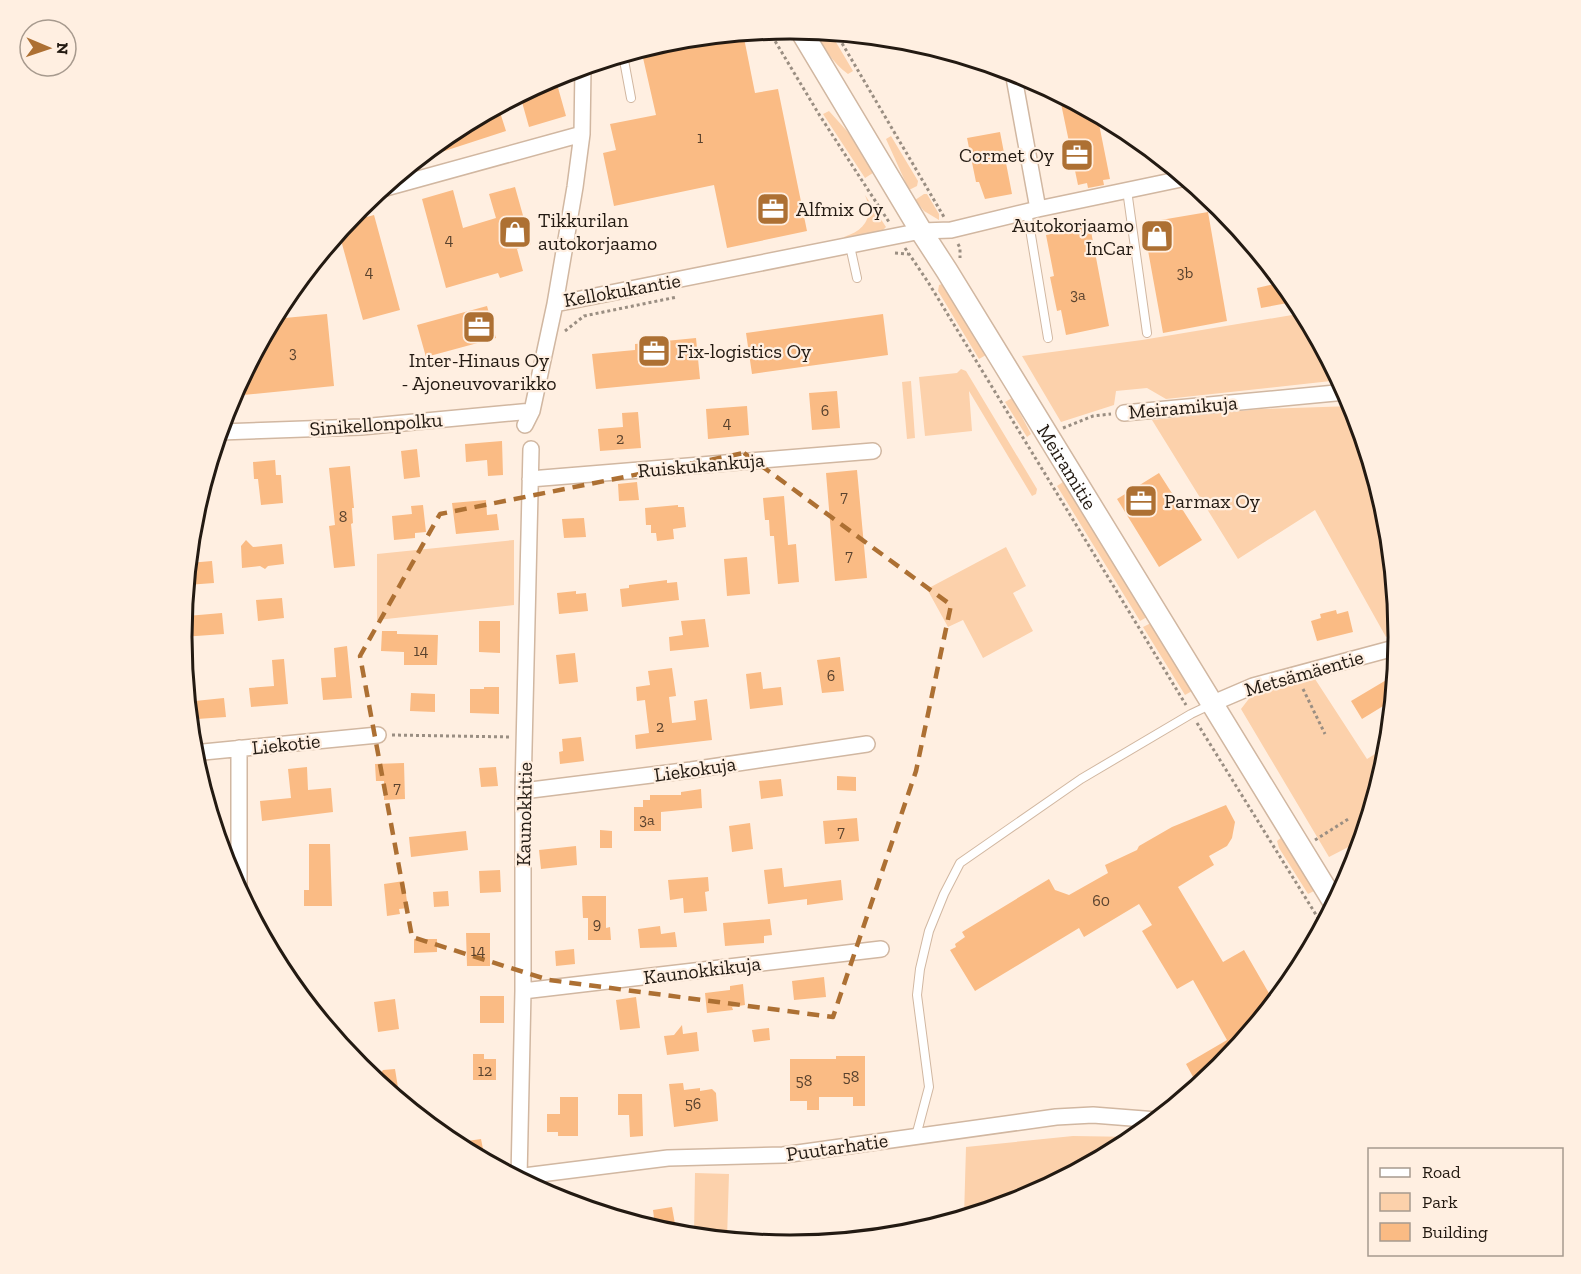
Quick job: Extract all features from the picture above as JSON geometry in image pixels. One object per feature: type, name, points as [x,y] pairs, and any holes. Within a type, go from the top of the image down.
[{"type":"main road","name":"Meiramitie","points":[[806,39],[921,231],[1330,895]]},
{"type":"street","name":"Kellokukantie","points":[[583,77],[582,134],[555,304],[921,231],[951,230],[1176,180]]},
{"type":"street","points":[[1015,83],[1033,210]]},
{"type":"street","points":[[400,184],[582,134]]},
{"type":"street","points":[[546,349],[555,304]]},
{"type":"street","name":"Sinikellonpolku","points":[[229,432],[528,418],[546,349]]},
{"type":"street","name":"Meiramikuja","points":[[1124,413],[1336,393]]},
{"type":"street","name":"Kaunokkitie","points":[[518,1169],[523,991],[523,790],[531,449]]},
{"type":"street","name":"Ruiskukankuja","points":[[530,479],[873,451]]},
{"type":"street","name":"Metsämäentie","points":[[1211,704],[1253,686],[1388,650]]},
{"type":"street","name":"Liekotie","points":[[204,752],[378,735]]},
{"type":"street","name":"Liekokuja","points":[[523,790],[691,770],[867,744]]},
{"type":"street","points":[[239,748],[239,868]]},
{"type":"street","name":"Kaunokkikuja","points":[[523,991],[881,949]]},
{"type":"street","name":"Puutarhatie","points":[[531,1175],[668,1158],[783,1155],[1056,1117],[1093,1114],[1144,1119]]},
{"type":"lane","points":[[625,63],[632,98]]},
{"type":"lane","points":[[1127,190],[1147,333]]},
{"type":"lane","points":[[1033,210],[1048,338]]},
{"type":"lane","points":[[850,246],[857,278]]},
{"type":"lane","points":[[916,1136],[929,1087],[917,995],[920,969],[930,931],[944,894],[960,863],[1081,779],[1211,704]]},
{"type":"path","points":[[774,39],[820,116],[928,282],[1318,918]]},
{"type":"path","points":[[885,255],[896,252],[908,254]]},
{"type":"path","points":[[546,349],[556,347],[564,332],[584,316],[678,297]]},
{"type":"path","name":"Meiramikuja","points":[[1028,448],[1060,429],[1093,416],[1124,413]]},
{"type":"path","points":[[1296,674],[1325,734]]},
{"type":"path","points":[[378,735],[519,737]]},
{"type":"path","points":[[1301,849],[1350,818]]},
{"type":"highlighted area","points":[[744,453],[951,605],[916,771],[833,1017],[549,980],[412,937],[360,656],[440,514]]},
{"type":"green space","points":[[819,40],[835,41],[853,71],[848,74]]},
{"type":"green space","points":[[829,111],[856,141],[876,171],[865,178],[823,114]]},
{"type":"green space","points":[[891,136],[918,181],[917,186],[909,190],[886,139]]},
{"type":"green space","points":[[927,194],[939,214],[939,220],[924,211],[915,200]]},
{"type":"green space","points":[[865,195],[886,227],[880,233],[845,242],[844,237],[858,230],[866,221],[869,209]]},
{"type":"green space","points":[[942,284],[986,355],[979,359],[938,291],[939,285]]},
{"type":"green space","points":[[1294,315],[1331,381],[1166,399],[1147,388],[1116,391],[1114,405],[1061,422],[1022,356],[1142,340]]},
{"type":"green space","points":[[961,369],[966,371],[1037,489],[1036,494],[1032,496],[969,391],[972,431],[925,436],[919,377],[957,373]]},
{"type":"green space","points":[[911,381],[915,438],[907,439],[902,382]]},
{"type":"green space","points":[[1012,398],[1031,434],[1027,437],[1005,402]]},
{"type":"green space","points":[[1342,406],[1357,445],[1377,520],[1387,598],[1388,637],[1386,637],[1315,510],[1238,559],[1152,420],[1261,409]]},
{"type":"green space","points":[[1063,482],[1147,617],[1140,621],[1057,486]]},
{"type":"green space","points":[[514,540],[514,605],[377,620],[377,554]]},
{"type":"green space","points":[[1006,547],[1026,586],[1013,593],[1033,631],[983,658],[963,620],[948,627],[927,589]]},
{"type":"green space","points":[[1151,623],[1192,691],[1185,695],[1143,627]]},
{"type":"green space","points":[[1315,679],[1367,759],[1377,753],[1368,792],[1351,846],[1329,857],[1241,709],[1251,696]]},
{"type":"green space","points":[[1282,837],[1314,891],[1308,894],[1279,848],[1277,841]]},
{"type":"green space","points":[[1073,1136],[1119,1137],[1055,1173],[964,1209],[966,1147]]},
{"type":"green space","points":[[695,1173],[729,1174],[727,1232],[694,1227]]},
{"type":"building","points":[[745,41],[755,93],[778,89],[807,231],[727,248],[714,185],[614,206],[603,153],[616,150],[610,124],[656,115],[643,57],[674,50]]},
{"type":"building","points":[[558,87],[566,116],[529,127],[522,103]]},
{"type":"building","points":[[1061,104],[1099,125],[1110,179],[1103,180],[1104,185],[1088,188],[1087,183],[1078,185]]},
{"type":"building","points":[[501,114],[506,131],[441,152]]},
{"type":"building","points":[[1000,132],[1012,194],[985,199],[979,182],[976,182],[967,138]]},
{"type":"building","points":[[515,187],[531,244],[517,249],[523,271],[500,278],[498,273],[446,288],[422,199],[453,190],[463,228],[496,218],[489,194]]},
{"type":"building","points":[[1208,212],[1227,321],[1163,333],[1143,223]]},
{"type":"building","points":[[374,215],[400,310],[363,320],[342,242],[365,217]]},
{"type":"building","points":[[1090,226],[1109,326],[1066,335],[1061,310],[1057,311],[1050,277],[1054,276],[1046,235]]},
{"type":"building","points":[[1273,284],[1287,303],[1261,308],[1257,288]]},
{"type":"building","points":[[487,306],[496,338],[426,357],[417,325]]},
{"type":"building","points":[[327,314],[334,386],[244,395],[254,373],[285,318]]},
{"type":"building","points":[[883,314],[888,355],[752,374],[746,333]]},
{"type":"building","points":[[696,338],[700,379],[596,389],[592,354],[635,350],[635,344]]},
{"type":"building","points":[[837,391],[840,428],[812,430],[809,393]]},
{"type":"building","points":[[747,406],[749,435],[708,439],[706,409]]},
{"type":"building","points":[[638,412],[641,448],[600,451],[598,429],[623,427],[622,413]]},
{"type":"building","points":[[502,441],[503,475],[488,476],[487,460],[466,462],[465,444]]},
{"type":"building","points":[[417,449],[420,477],[404,479],[401,451]]},
{"type":"building","points":[[275,460],[276,475],[281,475],[283,503],[261,505],[258,479],[254,479],[253,462]]},
{"type":"building","points":[[350,466],[354,508],[352,508],[353,523],[351,524],[355,566],[334,568],[329,526],[335,525],[329,468]]},
{"type":"building","points":[[857,470],[867,578],[835,581],[826,473]]},
{"type":"building","points":[[1159,473],[1202,540],[1159,567],[1117,499]]},
{"type":"building","points":[[637,482],[639,500],[619,501],[618,484]]},
{"type":"building","points":[[784,496],[788,545],[796,544],[799,582],[778,584],[774,536],[770,536],[769,520],[765,520],[763,498]]},
{"type":"building","points":[[486,500],[487,515],[497,514],[499,530],[456,534],[452,503]]},
{"type":"building","points":[[423,505],[426,532],[415,533],[415,538],[394,540],[392,516],[412,514],[411,506]]},
{"type":"building","points":[[678,505],[678,507],[684,507],[686,527],[673,529],[674,539],[657,541],[656,533],[651,533],[651,525],[646,525],[645,508]]},
{"type":"building","points":[[584,518],[586,537],[564,538],[562,519]]},
{"type":"building","points":[[246,540],[253,547],[282,544],[284,564],[268,566],[265,569],[260,566],[242,568],[241,546]]},
{"type":"building","points":[[747,557],[750,594],[727,596],[724,559]]},
{"type":"building","points":[[212,561],[214,583],[195,584],[198,562]]},
{"type":"building","points":[[667,580],[667,583],[677,582],[679,600],[622,607],[620,589],[629,588],[629,585]]},
{"type":"building","points":[[576,591],[576,594],[586,593],[588,611],[559,614],[557,593]]},
{"type":"building","points":[[282,598],[284,618],[258,621],[256,600]]},
{"type":"building","points":[[1336,610],[1337,614],[1348,611],[1353,632],[1317,641],[1311,621],[1321,618],[1320,614]]},
{"type":"building","points":[[222,613],[224,634],[192,636],[193,615]]},
{"type":"building","points":[[705,619],[709,647],[670,651],[669,637],[683,635],[681,621]]},
{"type":"building","points":[[479,621],[500,621],[500,653],[479,652]]},
{"type":"building","points":[[382,631],[397,631],[397,634],[438,635],[437,665],[404,665],[404,652],[381,651]]},
{"type":"building","points":[[347,646],[352,698],[323,700],[321,678],[336,677],[334,648]]},
{"type":"building","points":[[575,653],[578,682],[559,684],[556,655]]},
{"type":"building","points":[[840,657],[844,691],[822,693],[817,660]]},
{"type":"building","points":[[284,659],[288,704],[251,707],[249,688],[274,686],[272,660]]},
{"type":"building","points":[[672,668],[676,696],[669,697],[672,723],[696,720],[694,701],[707,699],[712,740],[636,749],[635,735],[649,733],[645,700],[637,701],[636,687],[650,685],[648,671]]},
{"type":"building","points":[[761,672],[763,689],[781,687],[783,705],[750,709],[746,674]]},
{"type":"building","points":[[1387,680],[1384,706],[1362,719],[1351,701]]},
{"type":"building","points":[[484,687],[499,687],[499,714],[470,713],[470,689],[484,689]]},
{"type":"building","points":[[411,693],[435,694],[435,712],[410,711]]},
{"type":"building","points":[[224,698],[226,717],[199,719],[197,701]]},
{"type":"building","points":[[581,737],[584,761],[560,764],[559,752],[563,751],[562,739]]},
{"type":"building","points":[[404,763],[405,799],[384,800],[384,781],[376,781],[375,764]]},
{"type":"building","points":[[307,767],[308,790],[331,788],[333,812],[262,821],[260,801],[291,798],[288,769]]},
{"type":"building","points":[[496,767],[498,786],[481,787],[479,768]]},
{"type":"building","points":[[837,776],[856,777],[856,791],[837,790]]},
{"type":"building","points":[[781,779],[783,796],[761,799],[759,781]]},
{"type":"building","points":[[701,789],[702,808],[661,812],[661,831],[634,831],[634,807],[643,807],[643,800],[650,800],[650,795],[681,795],[681,792]]},
{"type":"building","points":[[1226,805],[1235,822],[1232,838],[1227,846],[1209,856],[1214,865],[1178,887],[1223,962],[1244,950],[1270,994],[1240,1031],[1194,1078],[1186,1064],[1227,1040],[1193,980],[1177,989],[1142,931],[1152,925],[1139,904],[1084,937],[1079,928],[975,991],[950,950],[965,937],[962,932],[1049,879],[1055,890],[1069,895],[1108,873],[1105,865],[1137,850],[1139,846],[1172,827]]},
{"type":"building","points":[[857,818],[859,841],[825,844],[823,821]]},
{"type":"building","points":[[750,823],[753,849],[732,852],[729,826]]},
{"type":"building","points":[[600,830],[612,831],[612,848],[600,848]]},
{"type":"building","points":[[466,831],[468,850],[411,857],[409,837]]},
{"type":"building","points":[[309,844],[330,844],[332,906],[304,906],[304,890],[309,890]]},
{"type":"building","points":[[576,846],[577,865],[541,869],[539,850]]},
{"type":"building","points":[[782,868],[784,887],[841,880],[843,900],[807,905],[807,899],[768,904],[764,870]]},
{"type":"building","points":[[500,870],[501,892],[480,893],[479,871]]},
{"type":"building","points":[[708,877],[709,891],[705,892],[707,911],[684,913],[683,898],[670,900],[668,880]]},
{"type":"building","points":[[404,881],[408,908],[399,909],[400,914],[387,916],[384,884]]},
{"type":"building","points":[[448,891],[449,906],[434,907],[433,892]]},
{"type":"building","points":[[582,896],[606,896],[606,928],[610,927],[611,940],[588,940],[588,918],[583,918]]},
{"type":"building","points":[[770,919],[772,935],[764,936],[764,943],[725,946],[723,923]]},
{"type":"building","points":[[660,926],[661,934],[675,932],[677,947],[640,948],[638,929]]},
{"type":"building","points":[[466,933],[490,933],[490,966],[467,966]]},
{"type":"building","points":[[414,939],[437,939],[437,952],[414,953]]},
{"type":"building","points":[[574,949],[575,964],[556,966],[555,951]]},
{"type":"building","points":[[824,977],[826,997],[794,1000],[792,981]]},
{"type":"building","points":[[743,984],[745,1005],[732,1007],[733,1010],[707,1013],[705,993],[730,990],[730,986]]},
{"type":"building","points":[[480,996],[504,996],[504,1023],[480,1023]]},
{"type":"building","points":[[636,997],[640,1028],[620,1030],[616,1000]]},
{"type":"building","points":[[395,999],[399,1029],[378,1032],[374,1002]]},
{"type":"building","points":[[682,1025],[683,1034],[697,1032],[699,1051],[667,1055],[664,1036],[674,1035]]},
{"type":"building","points":[[769,1028],[770,1040],[754,1042],[752,1030]]},
{"type":"building","points":[[473,1054],[484,1054],[484,1059],[496,1059],[496,1080],[473,1080]]},
{"type":"building","points":[[836,1056],[865,1056],[865,1106],[853,1106],[853,1097],[819,1097],[819,1110],[807,1110],[807,1101],[790,1101],[790,1059],[836,1059]]},
{"type":"building","points":[[395,1069],[398,1089],[381,1073],[383,1070]]},
{"type":"building","points":[[683,1083],[684,1090],[712,1089],[716,1093],[718,1121],[674,1127],[669,1084]]},
{"type":"building","points":[[618,1094],[642,1094],[643,1136],[630,1137],[629,1115],[618,1115]]},
{"type":"building","points":[[560,1097],[578,1097],[578,1136],[558,1136],[558,1132],[547,1132],[547,1114],[560,1114]]},
{"type":"building","points":[[481,1139],[483,1150],[469,1141]]},
{"type":"building","points":[[672,1207],[675,1224],[654,1219],[653,1210]]},
{"type":"place","name":"Cormet Oy","points":[[1077,155]]},
{"type":"place","name":"Alfmix Oy","points":[[773,209]]},
{"type":"place","name":"Tikkurilan autokorjaamo","points":[[515,232]]},
{"type":"place","name":"Autokorjaamo InCar","points":[[1157,236]]},
{"type":"place","name":"Inter-Hinaus Oy - Ajoneuvovarikko","points":[[479,327]]},
{"type":"place","name":"Fix-logistics Oy","points":[[654,351]]},
{"type":"place","name":"Parmax Oy","points":[[1141,501]]}]
